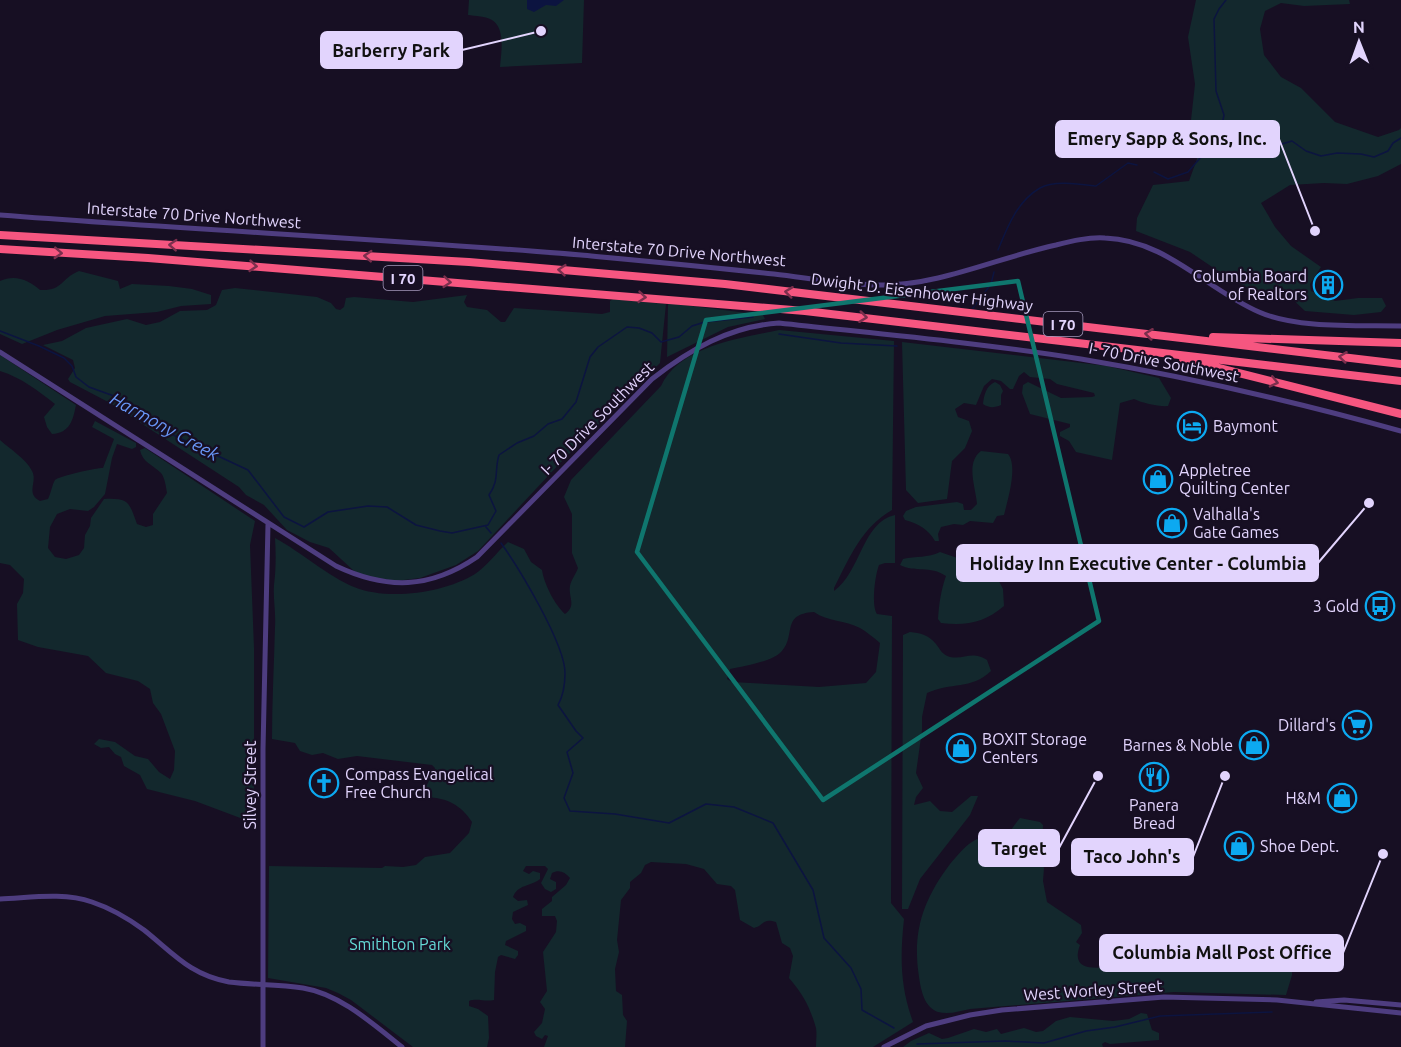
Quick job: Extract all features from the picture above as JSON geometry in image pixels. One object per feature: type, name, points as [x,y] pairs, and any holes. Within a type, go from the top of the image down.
[{"type":"highway","name":"Dwight D. Eisenhower Highway","points":[[0,235],[470,262],[725,284],[1401,364]]},
{"type":"highway","name":"Dwight D. Eisenhower Highway","points":[[0,249],[159,259],[805,311],[1401,381]]},
{"type":"highway","points":[[1182,338],[1223,337],[1401,343]]},
{"type":"highway","points":[[1157,352],[1401,414]]},
{"type":"street","name":"Interstate 70 Drive Northwest","points":[[0,215],[506,249],[651,261],[882,285],[924,281],[1041,248],[1084,238],[1106,238],[1145,245],[1188,268],[1243,304],[1272,317],[1311,323],[1401,326]]},
{"type":"street","name":"I- 70 Drive Southwest","points":[[0,352],[336,566],[357,576],[383,582],[421,582],[446,575],[477,557],[652,379],[680,357],[703,344],[735,331],[762,324],[778,323],[949,342],[1082,360],[1209,383],[1326,410],[1401,431]]},
{"type":"street","name":"Silvey Street","points":[[263,1047],[263,749],[268,524]]},
{"type":"street","points":[[0,900],[64,897],[90,901],[113,911],[142,929],[184,965],[199,973],[229,982],[305,988],[326,995],[345,1004],[402,1047]]},
{"type":"street","name":"West Worley Street","points":[[884,1047],[926,1026],[947,1019],[1002,1010],[1174,997],[1227,997],[1312,1002],[1344,1000],[1401,1005]]},
{"type":"street","name":"West Worley Street","points":[[1312,1002],[1324,1006],[1401,1013]]},
{"type":"highlighted area","points":[[1018,281],[1099,621],[823,800],[637,552],[706,320]]},
{"type":"green space","points":[[469,0],[584,0],[582,63],[500,67],[502,42],[499,29],[490,19],[468,15]]},
{"type":"green space","points":[[1196,0],[1349,0],[1350,4],[1304,6],[1281,3],[1265,11],[1260,29],[1264,55],[1281,77],[1301,88],[1335,122],[1378,137],[1401,128],[1401,164],[1378,176],[1347,184],[1290,185],[1261,203],[1275,227],[1291,246],[1321,267],[1310,284],[1311,291],[1335,301],[1382,298],[1386,306],[1381,312],[1354,315],[1305,311],[1288,295],[1279,293],[1273,300],[1230,279],[1190,252],[1136,231],[1137,218],[1153,185],[1189,181],[1197,159],[1190,129],[1195,84],[1188,37]]},
{"type":"green space","points":[[79,271],[118,281],[120,289],[132,284],[192,289],[211,295],[211,304],[181,306],[157,312],[105,316],[57,330],[22,344],[0,334],[0,281],[16,278],[31,283],[40,290],[48,290],[57,287]]},
{"type":"green space","points":[[235,288],[317,297],[340,310],[344,307],[346,298],[354,297],[413,302],[467,295],[464,302],[467,307],[487,310],[501,322],[505,322],[514,308],[602,314],[610,312],[610,301],[613,299],[666,304],[660,363],[563,460],[478,551],[456,565],[420,578],[396,581],[369,578],[354,571],[329,548],[310,542],[287,530],[264,505],[246,495],[239,487],[110,403],[70,382],[68,379],[75,368],[73,360],[43,345],[62,341],[86,328],[127,319],[146,325],[160,322],[180,311],[207,310],[216,305],[222,290]]},
{"type":"green space","points":[[668,303],[763,315],[765,319],[728,327],[667,357]]},
{"type":"green space","name":"Smithton Park","points":[[779,330],[894,341],[892,510],[881,517],[864,534],[851,554],[834,591],[843,583],[875,527],[884,519],[895,515],[895,563],[879,565],[874,598],[877,614],[892,616],[891,903],[904,919],[902,971],[913,1022],[873,1047],[816,1047],[814,1020],[806,1001],[789,978],[793,956],[790,948],[782,943],[776,922],[766,921],[754,928],[740,920],[735,890],[731,886],[717,884],[704,869],[686,864],[651,862],[645,865],[641,873],[630,882],[630,888],[621,900],[617,940],[619,952],[615,969],[616,991],[622,995],[623,1015],[627,1021],[625,1047],[544,1047],[548,1036],[545,1035],[542,1039],[534,1032],[542,1023],[545,1009],[540,1002],[547,991],[543,952],[556,932],[557,921],[555,916],[542,916],[542,909],[552,901],[552,897],[566,885],[570,878],[562,872],[552,873],[550,879],[556,882],[556,889],[551,892],[541,883],[548,869],[545,866],[526,866],[523,871],[529,874],[533,871],[540,873],[540,879],[518,890],[513,897],[518,901],[527,900],[528,905],[513,912],[512,919],[515,924],[520,923],[526,926],[526,931],[506,941],[505,945],[518,951],[515,959],[501,955],[498,957],[494,1000],[469,1001],[469,1006],[488,1016],[487,1047],[413,1047],[351,1000],[338,993],[326,988],[268,978],[269,866],[382,868],[416,865],[425,857],[450,853],[469,833],[472,822],[453,804],[427,797],[426,787],[435,768],[432,765],[357,756],[338,759],[323,753],[312,755],[300,751],[295,743],[272,739],[275,538],[354,587],[383,594],[416,593],[462,581],[479,571],[508,542],[524,549],[531,562],[542,570],[550,594],[565,614],[571,607],[570,586],[578,568],[572,553],[572,514],[564,497],[571,480],[661,386],[670,372],[682,362],[713,346]],"holes":[[[814,612],[860,628],[880,643],[876,672],[866,683],[819,687],[732,682],[727,679],[730,669],[764,661],[781,652],[786,646],[793,621],[797,617]]]},
{"type":"green space","points":[[902,342],[1107,366],[1159,378],[1171,398],[1168,406],[1134,399],[1120,403],[1112,460],[1076,452],[1069,441],[1060,436],[1060,432],[1070,427],[1070,424],[1030,414],[1022,393],[1023,385],[1028,382],[1061,398],[1092,397],[1095,396],[1094,393],[1057,384],[1050,379],[1030,377],[1024,372],[1019,376],[1013,389],[1001,381],[992,379],[984,386],[976,405],[964,403],[955,409],[958,417],[969,421],[972,431],[965,448],[952,461],[947,499],[918,503],[906,490]]},
{"type":"green space","points":[[0,355],[76,405],[72,421],[67,428],[52,434],[44,417],[55,404],[22,381],[0,371]]},
{"type":"green space","points":[[995,382],[1003,391],[1001,405],[989,407],[983,404],[984,397],[988,388]]},
{"type":"green space","points":[[95,421],[136,443],[136,447],[132,449],[117,444],[105,494],[94,507],[88,511],[70,509],[57,514],[50,527],[48,548],[55,557],[66,559],[79,555],[84,548],[85,535],[91,518],[104,499],[119,499],[127,503],[137,524],[146,527],[153,525],[153,514],[167,493],[162,475],[141,454],[140,450],[145,448],[255,521],[250,545],[254,648],[254,813],[251,822],[195,801],[147,789],[140,775],[124,766],[121,757],[109,747],[101,748],[94,744],[99,739],[115,742],[135,756],[148,759],[159,772],[170,779],[174,770],[175,751],[161,714],[153,703],[150,689],[138,681],[106,673],[88,656],[38,647],[18,640],[17,604],[23,593],[24,579],[10,565],[0,563],[0,440],[22,458],[32,471],[34,479],[32,491],[40,501],[48,499],[54,482],[58,478],[103,468],[114,439],[92,427]]},
{"type":"green space","points":[[981,451],[1008,454],[1011,459],[1011,483],[1004,515],[997,516],[993,523],[970,521],[963,525],[954,524],[941,527],[938,534],[939,541],[935,541],[929,533],[915,523],[905,520],[903,516],[906,511],[916,507],[957,502],[963,504],[964,510],[971,510],[977,504],[973,462]]},
{"type":"green space","points":[[940,552],[966,561],[980,559],[989,562],[1003,589],[1004,606],[982,620],[959,624],[941,623],[938,619],[939,608],[946,576],[934,571],[911,569],[900,565],[903,559]]},
{"type":"green space","points":[[910,632],[930,638],[947,656],[981,657],[987,660],[991,671],[976,681],[927,693],[916,773],[923,788],[916,797],[914,805],[930,801],[940,811],[952,812],[971,796],[978,796],[970,815],[920,879],[908,909],[902,909],[903,635]]},
{"type":"green space","points":[[1020,818],[1040,822],[1043,825],[1042,849],[1039,857],[1044,868],[1043,881],[1047,902],[1081,925],[1082,933],[1076,942],[1080,945],[1079,962],[1084,966],[1137,968],[1163,951],[1172,948],[1285,958],[1292,964],[1292,975],[1286,995],[1174,992],[970,1009],[950,1013],[933,1010],[926,1002],[922,992],[917,961],[919,931],[926,904],[950,864],[966,847],[977,839],[998,842],[1007,835]]},
{"type":"green space","points":[[1141,1013],[1147,1014],[1152,1030],[1159,1033],[1159,1040],[1110,1044],[1105,1042],[1102,1044],[1103,1047],[903,1047],[929,1033],[942,1039],[974,1029],[986,1032],[997,1029],[1001,1034],[1024,1028],[1036,1032],[1043,1031],[1056,1021],[1070,1017],[1113,1021],[1129,1019]]},
{"type":"shaded area","points":[[527,0],[564,0],[556,6],[546,5],[534,12],[527,9]]},
{"type":"waterway","name":"Harmony Creek","points":[[1154,172],[1168,179],[1188,172],[1220,135],[1224,115],[1216,91],[1214,19],[1226,0]]},
{"type":"waterway","points":[[1223,126],[1239,142],[1254,146],[1270,146],[1292,141],[1306,151],[1321,156],[1337,153],[1374,157],[1388,151],[1393,143],[1401,138]]},
{"type":"waterway","name":"Harmony Creek","points":[[998,250],[1019,208],[1032,193],[1040,188],[1059,183],[1096,186],[1128,163],[1137,165]]},
{"type":"waterway","name":"Harmony Creek","points":[[973,308],[991,284],[994,272]]},
{"type":"waterway","name":"Harmony Creek","points":[[0,331],[64,358],[72,366],[76,377],[89,387],[125,400],[175,436],[248,470],[284,517],[304,527],[328,512],[368,506],[387,507],[416,525],[452,533],[488,525],[496,511],[489,495],[496,480],[499,455],[517,443],[534,436],[548,424],[562,419],[576,402],[590,357],[598,347],[627,327],[639,328],[652,333],[661,342],[679,337],[692,326],[705,322],[753,317]]},
{"type":"waterway","name":"Harmony Creek","points":[[779,334],[841,343],[897,346]]},
{"type":"waterway","points":[[486,527],[491,533]]},
{"type":"waterway","points":[[501,543],[540,606],[563,660],[565,681],[558,705],[583,738],[567,752],[573,773],[564,798],[570,811],[615,814],[669,823],[706,804],[734,807],[773,823],[813,890],[824,938],[851,968],[861,989],[862,1010],[894,1028]]},
{"type":"waterway","points":[[917,1044],[1005,1041],[1044,1043],[1086,1031],[1115,1027],[1160,1016],[1272,1012]]},
{"type":"place","name":"Barberry Park","points":[[541,31]]},
{"type":"place","name":"Emery Sapp & Sons, Inc.","points":[[1315,231]]},
{"type":"place","name":"Columbia Board of Realtors","points":[[1328,285]]},
{"type":"place","name":"Baymont","points":[[1192,426]]},
{"type":"place","name":"Appletree Quilting Center","points":[[1158,479]]},
{"type":"place","name":"Holiday Inn Executive Center - Columbia","points":[[1369,503]]},
{"type":"place","name":"Valhalla's Gate Games","points":[[1172,523]]},
{"type":"place","name":"3 Gold","points":[[1380,606]]},
{"type":"place","name":"Dillard's","points":[[1357,725]]},
{"type":"place","name":"Barnes & Noble","points":[[1254,745]]},
{"type":"place","name":"BOXIT Storage Centers","points":[[961,748]]},
{"type":"place","name":"Target","points":[[1098,776]]},
{"type":"place","name":"Taco John's","points":[[1225,776]]},
{"type":"place","name":"Panera Bread","points":[[1154,777]]},
{"type":"place","name":"Compass Evangelical Free Church","points":[[324,783]]},
{"type":"place","name":"H&M","points":[[1342,798]]},
{"type":"place","name":"Shoe Dept.","points":[[1239,846]]},
{"type":"place","name":"Columbia Mall Post Office","points":[[1383,854]]}]
